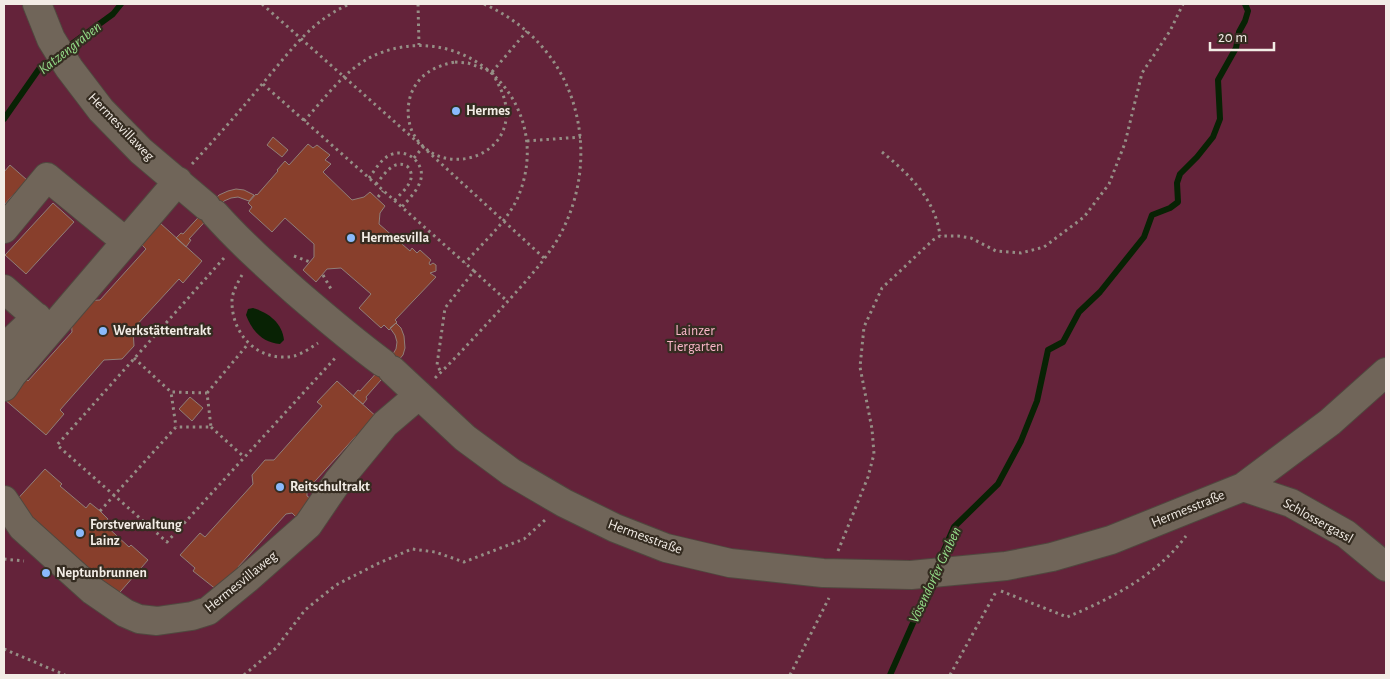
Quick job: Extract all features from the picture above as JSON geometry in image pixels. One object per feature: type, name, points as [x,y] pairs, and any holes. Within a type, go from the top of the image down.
[{"type":"lane","name":"Hermesvillaweg","points":[[4,500],[22,527],[93,591],[125,613],[139,619],[157,621],[176,620],[192,616],[208,611],[308,525],[338,481],[385,424],[419,395],[260,260],[239,241],[211,210],[141,151],[101,110],[69,68],[30,6]]},
{"type":"lane","points":[[4,229],[47,177],[124,241]]},
{"type":"lane","points":[[4,387],[44,323],[124,241],[178,181]]},
{"type":"lane","points":[[4,289],[44,323]]},
{"type":"lane","points":[[4,348],[44,323]]},
{"type":"lane","name":"Hermesstraße","points":[[419,395],[465,438],[511,472],[564,503],[615,528],[666,548],[730,562],[832,573],[910,576],[955,572],[1002,578],[1052,557],[1111,540],[1243,487],[1330,422],[1386,372]]},
{"type":"lane","name":"Schlossergassl","points":[[1243,487],[1291,503],[1346,534],[1386,567]]},
{"type":"path","points":[[262,4],[544,258]]},
{"type":"path","points":[[178,181],[263,84],[300,38],[330,14],[350,4]]},
{"type":"path","points":[[418,4],[419,45]]},
{"type":"path","points":[[419,395],[507,301],[544,258],[564,227],[577,193],[582,156],[580,138],[574,104],[560,72],[540,44],[527,31],[511,19],[484,4]]},
{"type":"path","points":[[790,675],[832,573],[837,554],[868,477],[874,454],[872,429],[860,367],[864,328],[882,288],[933,240],[940,236],[971,238],[996,251],[1021,253],[1044,247],[1084,217],[1109,184],[1125,143],[1142,73],[1170,31],[1183,4]]},
{"type":"path","points":[[492,72],[527,31]]},
{"type":"path","points":[[304,121],[344,77],[358,66],[379,54],[398,47],[419,45],[445,48],[460,52],[474,59],[492,72],[505,86],[520,111],[527,142],[527,162],[520,192],[503,221],[465,263]]},
{"type":"path","points":[[455,62],[468,63],[492,72],[504,96],[506,109],[505,122],[493,145],[477,156],[458,160],[445,159],[423,147],[415,137],[410,126],[408,113],[409,100],[421,78],[442,64],[455,62]]},
{"type":"path","points":[[263,84],[507,301]]},
{"type":"path","points":[[527,142],[580,138]]},
{"type":"path","points":[[414,158],[423,147]]},
{"type":"path","points":[[882,152],[900,167],[931,203],[939,222],[940,236]]},
{"type":"path","points":[[369,178],[385,158],[389,156],[402,153],[414,158],[420,166],[421,179],[417,188],[402,208]]},
{"type":"path","points":[[376,184],[394,165],[399,163],[408,166],[412,173],[411,181],[394,201]]},
{"type":"path","points":[[378,197],[383,191]]},
{"type":"path","points":[[222,260],[57,445],[167,542],[334,359]]},
{"type":"path","points":[[441,373],[437,365],[445,308],[474,271]]},
{"type":"path","points":[[211,428],[207,392],[248,344]]},
{"type":"path","points":[[134,358],[171,392],[176,427]]},
{"type":"path","points":[[171,392],[207,392]]},
{"type":"path","points":[[100,511],[176,427],[211,428],[244,457]]},
{"type":"path","points":[[244,675],[276,648],[305,610],[336,585],[412,549],[435,552],[464,562],[524,539],[564,503]]},
{"type":"path","points":[[950,675],[1002,578],[1067,616],[1094,606],[1152,572],[1177,549],[1188,534]]},
{"type":"path","points":[[4,559],[30,562]]},
{"type":"path","points":[[4,649],[65,675]]},
{"type":"green space","name":"Lainzer Tiergarten","points":[[4,4],[1386,4],[1386,675],[4,675]]},
{"type":"shaded area","points":[[253,308],[269,316],[278,324],[284,340],[280,344],[263,339],[251,326],[246,315],[248,309]]},
{"type":"building","points":[[273,137],[288,150],[282,157],[267,145]]},
{"type":"building","name":"Hermesvilla","points":[[308,144],[313,148],[317,145],[330,155],[325,160],[331,164],[323,172],[352,200],[364,197],[370,192],[385,206],[380,213],[379,224],[410,251],[412,248],[417,253],[420,250],[431,260],[430,265],[433,263],[436,265],[436,271],[430,273],[436,277],[395,320],[397,322],[389,330],[384,325],[381,328],[359,308],[371,294],[341,268],[327,269],[316,282],[303,270],[314,257],[314,244],[285,218],[272,232],[249,211],[252,207],[248,203],[277,170],[285,161],[289,165]]},
{"type":"building","points":[[10,165],[27,180],[4,205],[4,172]]},
{"type":"building","points":[[236,189],[244,190],[254,195],[249,201],[238,197],[224,201],[189,239],[191,240],[186,247],[176,238],[181,233],[183,234],[219,195]]},
{"type":"building","points":[[53,203],[74,222],[26,274],[5,255]]},
{"type":"building","name":"Werkstättentrakt","points":[[160,223],[202,261],[183,283],[179,279],[133,329],[134,346],[122,359],[104,360],[60,410],[64,414],[46,435],[4,399],[23,377],[28,381],[72,332],[71,315],[83,301],[100,300],[146,249],[141,244]]},
{"type":"building","points":[[396,323],[401,328],[404,336],[405,348],[403,355],[366,397],[367,399],[363,404],[353,396],[358,390],[360,391],[396,349],[395,335],[390,328]]},
{"type":"building","name":"Reitschultrakt","points":[[337,381],[379,419],[360,440],[356,436],[307,490],[307,496],[314,501],[298,519],[292,513],[286,514],[238,567],[242,572],[222,594],[193,571],[195,568],[180,555],[200,533],[205,537],[253,484],[252,475],[265,460],[274,460],[322,406],[317,402]]},
{"type":"building","points":[[190,397],[203,408],[192,421],[179,409]]},
{"type":"building","name":"Forstverwaltung Lainz","points":[[45,469],[62,484],[60,486],[86,508],[90,503],[100,511],[108,519],[104,524],[129,547],[131,545],[148,560],[114,599],[12,505]]},
{"type":"waterway","name":"Katzengraben","points":[[65,49],[113,14],[121,4]]},
{"type":"waterway","name":"Vösendorfer Graben","points":[[937,566],[954,527],[998,484],[1021,441],[1037,401],[1048,350],[1063,342],[1079,312],[1100,292],[1144,237],[1152,215],[1170,208],[1178,202],[1177,183],[1180,174],[1213,137],[1220,119],[1218,80],[1236,48],[1239,32],[1248,11],[1245,4]]},
{"type":"waterway","name":"Katzengraben","points":[[4,119],[39,69],[55,57]]},
{"type":"waterway","name":"Vösendorfer Graben","points":[[890,675],[932,580]]},
{"type":"place","name":"Hermes","points":[[456,111]]},
{"type":"place","name":"Hermesvilla","points":[[351,238]]},
{"type":"place","name":"Werkstättentrakt","points":[[103,331]]},
{"type":"place","name":"Reitschultrakt","points":[[280,487]]},
{"type":"place","name":"Forstverwaltung Lainz","points":[[80,533]]},
{"type":"place","name":"Neptunbrunnen","points":[[46,573]]}]
